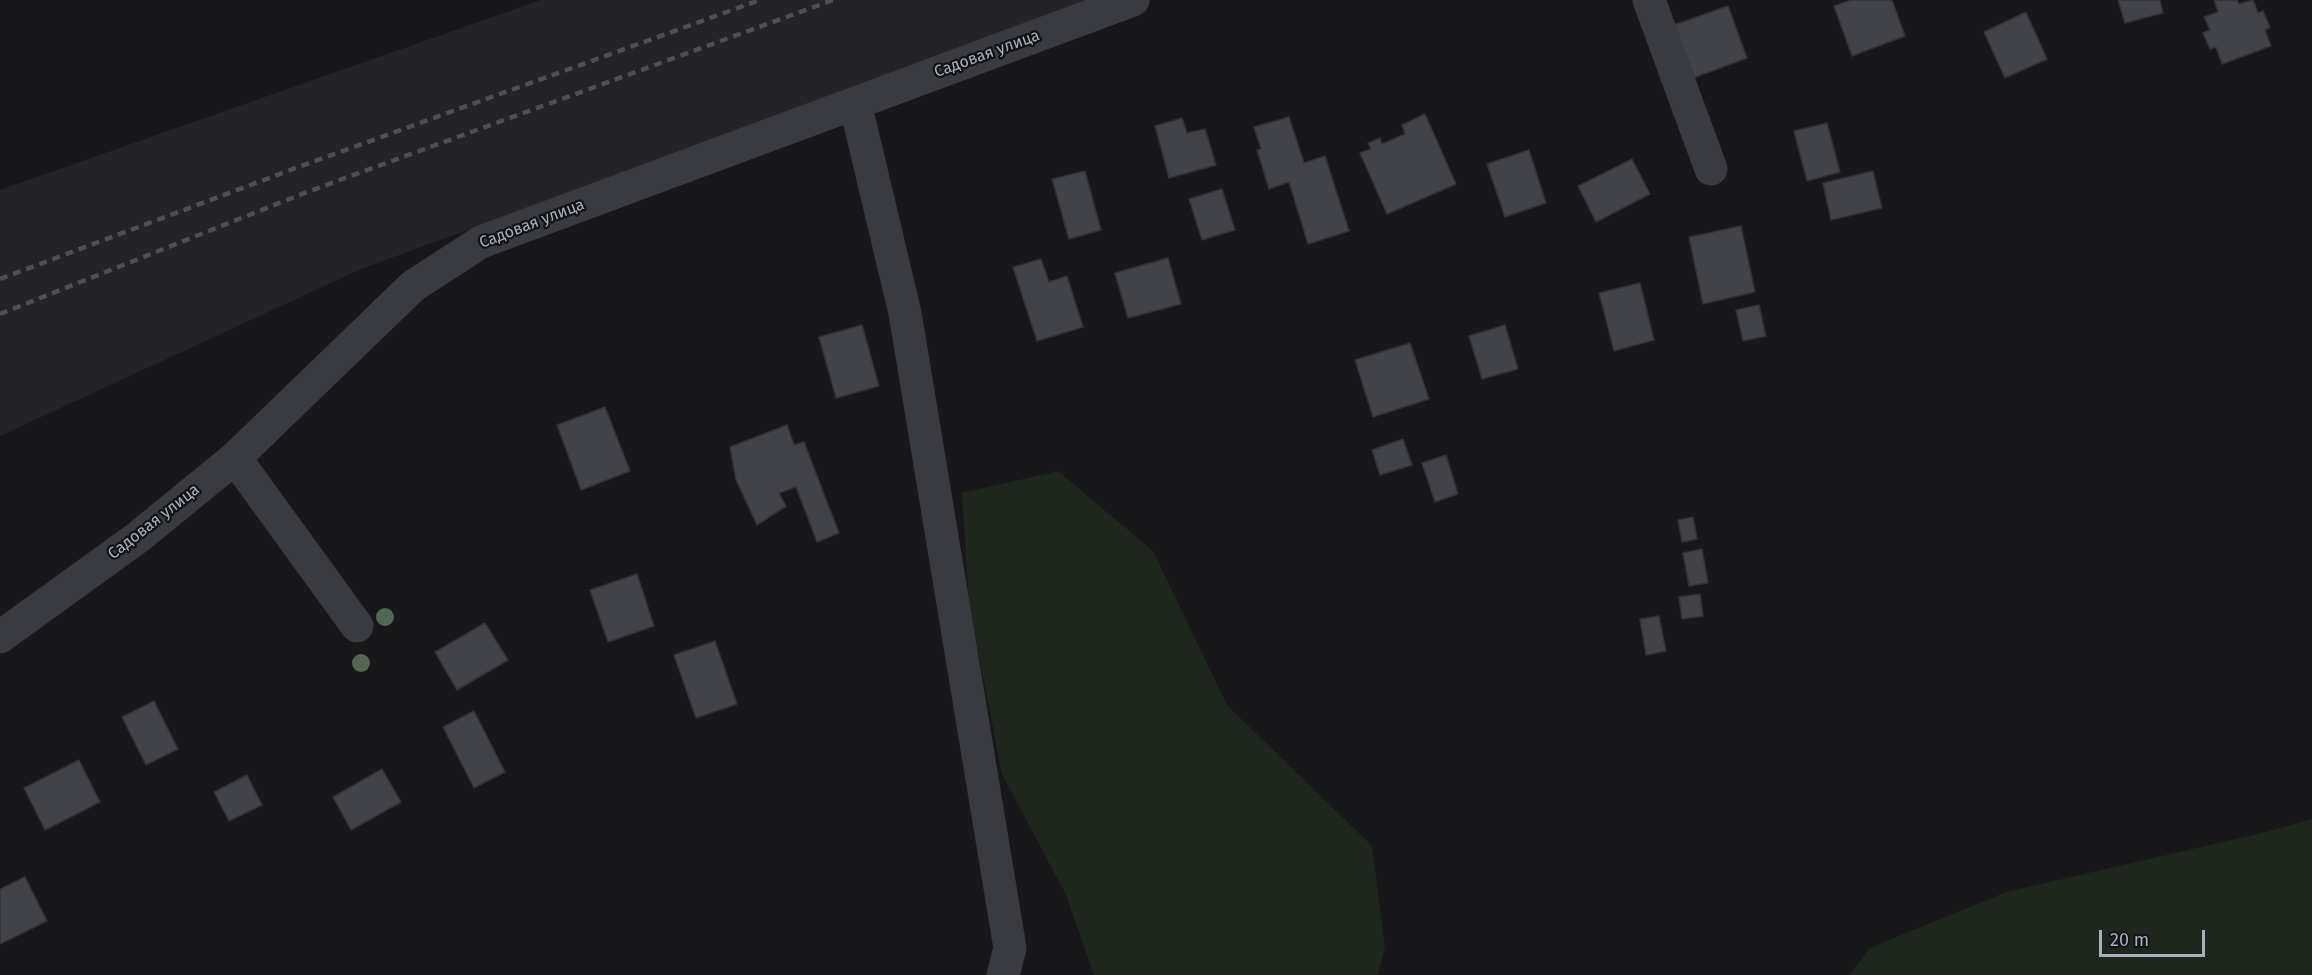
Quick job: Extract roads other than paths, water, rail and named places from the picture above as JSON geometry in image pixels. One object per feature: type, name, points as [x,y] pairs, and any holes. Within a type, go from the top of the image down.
[{"type":"street","name":"Садовая улица","points":[[0,637],[137,538],[235,458],[413,286],[481,242],[1133,0]]},
{"type":"street","points":[[1649,0],[1711,169]]},
{"type":"street","points":[[855,103],[905,313],[1007,962]]},
{"type":"street","points":[[235,458],[357,626]]},
{"type":"railway","points":[[0,279],[301,166],[760,0]]},
{"type":"railway","points":[[0,314],[307,192],[833,0]]}]
